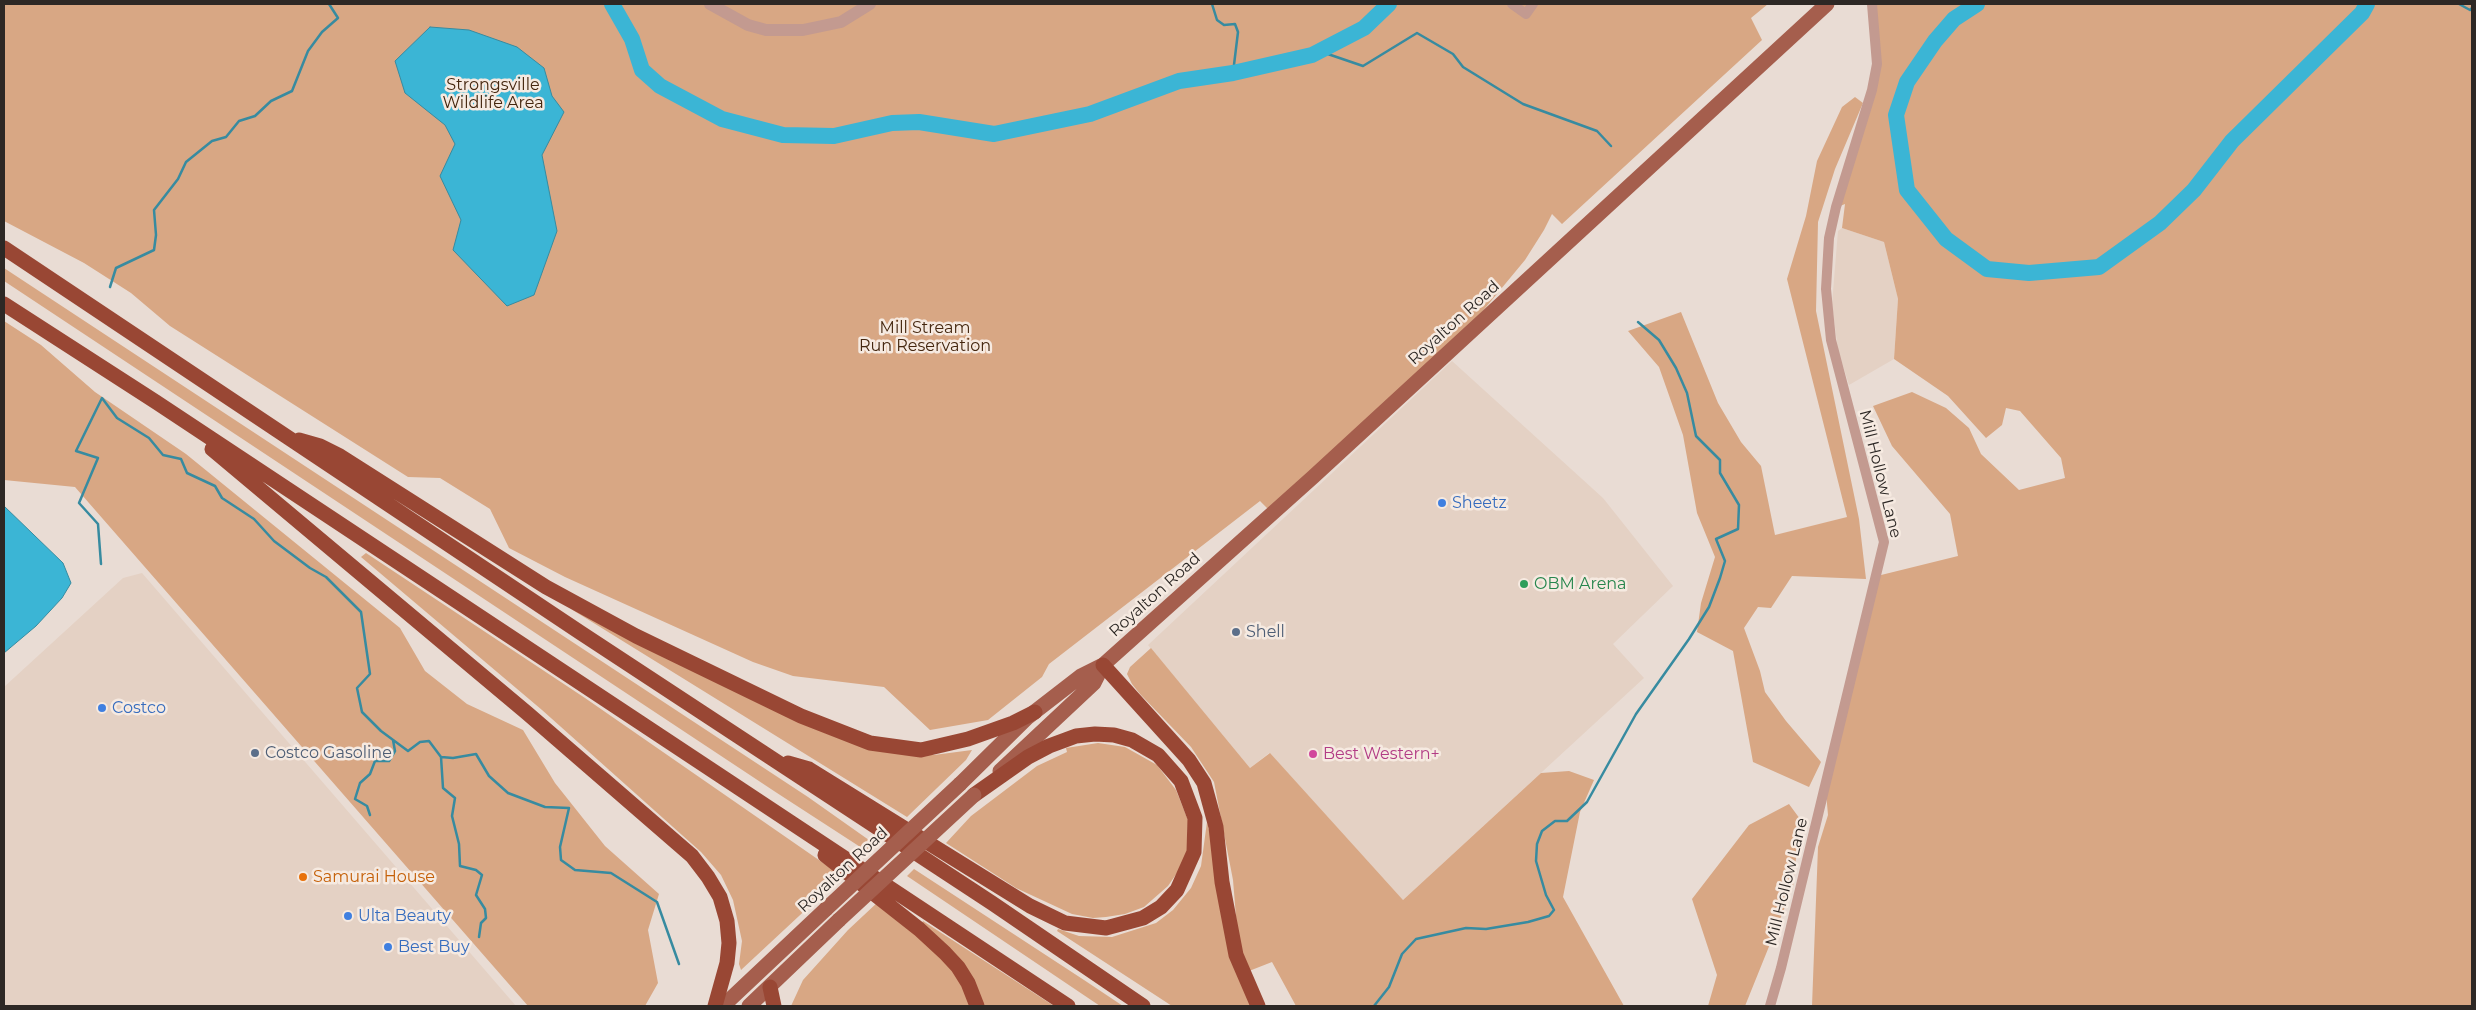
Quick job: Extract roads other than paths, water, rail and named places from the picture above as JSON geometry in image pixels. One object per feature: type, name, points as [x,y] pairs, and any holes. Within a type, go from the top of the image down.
[{"type":"highway","points":[[4,248],[282,434],[777,760],[1143,1006]]},
{"type":"highway","points":[[4,304],[156,402],[1068,1006]]},
{"type":"highway","points":[[156,402],[527,713],[692,856],[708,876],[720,898],[727,921],[729,943],[727,963],[715,1006]]},
{"type":"highway","points":[[282,434],[320,446],[340,456],[546,587],[636,636],[801,716],[870,743],[921,750],[968,739],[1035,712]]},
{"type":"highway","points":[[1103,666],[1189,760],[1204,783],[1216,827],[1222,882],[1236,955],[1258,1006]]},
{"type":"highway","points":[[777,760],[809,769],[1030,906],[1065,923],[1106,928],[1143,918],[1161,907],[1177,890],[1194,852],[1195,818],[1181,781],[1158,754],[1132,740],[1114,735],[1076,736],[1049,746],[974,795]]},
{"type":"highway","points":[[739,787],[938,947],[958,967],[968,983],[977,1006]]},
{"type":"highway","points":[[770,986],[774,1006]]},
{"type":"main road","name":"Royalton Road","points":[[723,1006],[1035,712],[1081,676],[1103,666],[1357,437],[1827,4]]},
{"type":"main road","name":"Royalton Road","points":[[749,1006],[1094,683],[1103,666]]},
{"type":"street","points":[[710,4],[748,25],[766,30],[803,30],[841,22],[870,4]]},
{"type":"street","points":[[1512,4],[1526,14],[1533,4]]},
{"type":"street","name":"Mill Hollow Lane","points":[[1770,1006],[1781,968],[1884,542],[1831,340],[1826,289],[1829,238],[1834,215],[1872,90],[1876,64],[1872,4]]},
{"type":"water","points":[[430,27],[469,30],[517,47],[544,68],[552,96],[564,112],[542,155],[557,231],[534,295],[507,306],[453,250],[461,220],[440,176],[455,144],[445,125],[405,93],[395,61]]},
{"type":"water","points":[[4,506],[63,563],[71,583],[62,598],[36,626],[4,653]]},
{"type":"waterway","points":[[110,287],[116,268],[154,250],[156,235],[154,210],[178,179],[186,162],[212,141],[226,137],[239,121],[255,116],[271,101],[292,91],[308,51],[322,32],[338,18],[329,4]]},
{"type":"waterway","points":[[612,4],[632,39],[642,70],[660,86],[722,119],[783,135],[834,136],[892,123],[919,122],[994,134],[1090,114],[1179,81],[1233,73],[1312,55],[1364,28],[1389,4]]},
{"type":"waterway","points":[[1212,4],[1217,20],[1224,25],[1235,24],[1238,32],[1233,73]]},
{"type":"waterway","points":[[1977,4],[1954,19],[1935,41],[1907,82],[1896,115],[1907,190],[1946,239],[1987,269],[2029,273],[2099,267],[2160,223],[2194,190],[2232,141],[2362,13],[2367,4]]},
{"type":"waterway","points":[[2459,4],[2470,10],[2472,8]]},
{"type":"waterway","points":[[1319,51],[1363,66],[1417,33],[1453,54],[1463,67],[1523,104],[1597,131],[1611,146]]},
{"type":"waterway","points":[[1374,1006],[1389,987],[1402,954],[1416,939],[1466,928],[1486,929],[1528,922],[1549,916],[1554,910],[1546,895],[1536,861],[1537,844],[1542,831],[1555,821],[1567,821],[1587,802],[1636,714],[1689,639],[1709,607],[1725,561],[1716,539],[1738,529],[1739,505],[1720,473],[1720,460],[1696,436],[1687,393],[1676,368],[1659,340],[1638,322]]},
{"type":"waterway","points":[[101,564],[98,524],[79,503],[98,458],[76,451],[102,398],[117,418],[149,438],[163,455],[181,459],[187,473],[215,486],[222,498],[254,519],[274,541],[310,568],[326,577],[361,612],[370,674],[357,688],[362,712],[381,731],[408,751],[420,742],[429,741],[441,757],[453,758],[476,754],[489,776],[508,793],[545,807],[569,808],[560,847],[561,860],[575,870],[611,873],[657,902],[679,964]]},
{"type":"waterway","points":[[370,815],[367,806],[355,799],[360,783],[370,774],[375,761],[389,761],[395,751],[393,740]]},
{"type":"waterway","points":[[441,757],[443,788],[455,798],[452,816],[459,844],[460,866],[476,870],[482,875],[476,895],[485,909],[486,918],[481,923],[479,937]]},
{"type":"place","name":"Sheetz","points":[[1442,503]]},
{"type":"place","name":"OBM Arena","points":[[1524,584]]},
{"type":"place","name":"Shell","points":[[1236,632]]},
{"type":"place","name":"Costco","points":[[102,708]]},
{"type":"place","name":"Costco Gasoline","points":[[255,753]]},
{"type":"place","name":"Best Western+","points":[[1313,754]]},
{"type":"place","name":"Samurai House","points":[[303,877]]},
{"type":"place","name":"Ulta Beauty","points":[[348,916]]},
{"type":"place","name":"Best Buy","points":[[388,947]]},
{"type":"park label","name":"Strongsville Wildlife Area","points":[[493,94]]},
{"type":"park label","name":"Mill Stream Run Reservation","points":[[925,337]]}]
